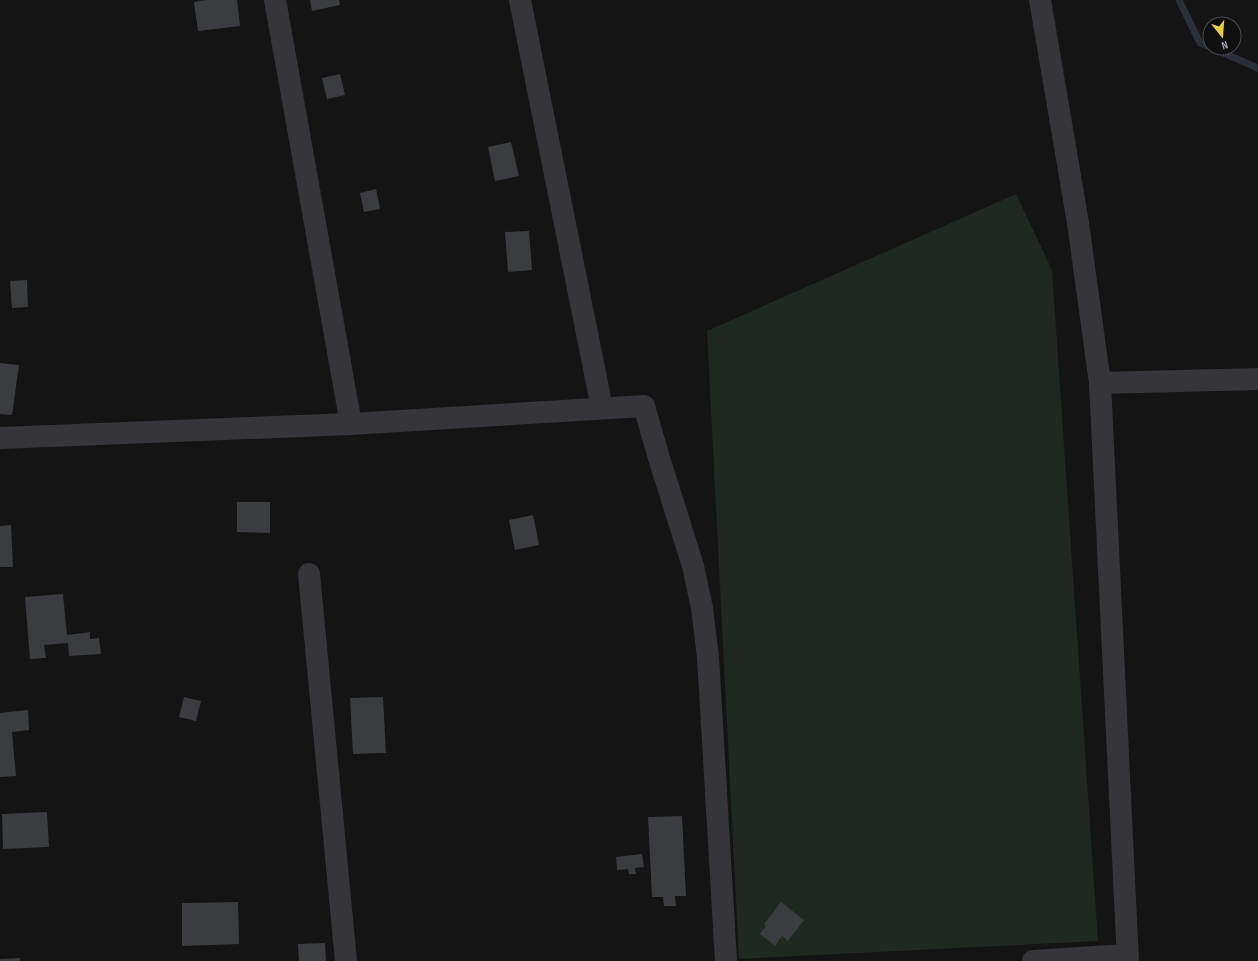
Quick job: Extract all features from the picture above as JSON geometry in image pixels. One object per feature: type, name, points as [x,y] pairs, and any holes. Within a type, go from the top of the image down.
[{"type":"street","points":[[275,0],[350,424]]},
{"type":"street","points":[[520,0],[602,408]]},
{"type":"street","points":[[1033,961],[1128,958],[1100,383],[1078,223],[1040,0]]},
{"type":"street","points":[[1100,383],[1258,379]]},
{"type":"street","points":[[0,438],[350,424],[644,406],[658,458],[693,566],[702,608],[708,657],[726,961]]},
{"type":"street","points":[[309,574],[346,961]]},
{"type":"shaded area","points":[[1016,194],[1052,270],[1098,941],[739,959],[707,331]]},
{"type":"building","points":[[206,0],[237,0],[240,26],[198,31],[194,2]]},
{"type":"building","points":[[310,0],[339,0],[340,5],[312,11]]},
{"type":"building","points":[[340,74],[345,95],[327,99],[322,78]]},
{"type":"building","points":[[511,142],[519,176],[495,181],[488,147]]},
{"type":"building","points":[[376,189],[380,209],[364,212],[360,193]]},
{"type":"building","points":[[529,231],[532,270],[508,272],[505,232]]},
{"type":"building","points":[[27,280],[28,307],[12,308],[10,281]]},
{"type":"building","points":[[0,363],[19,365],[12,415],[0,414]]},
{"type":"building","points":[[237,502],[270,502],[270,533],[237,532]]},
{"type":"building","points":[[533,515],[539,545],[515,550],[509,520]]},
{"type":"building","points":[[11,525],[13,567],[0,567],[0,526]]},
{"type":"building","points":[[63,594],[67,635],[90,632],[90,639],[99,638],[101,654],[69,656],[68,643],[44,645],[46,658],[30,659],[25,597]]},
{"type":"building","points":[[184,697],[201,701],[196,721],[179,717]]},
{"type":"building","points":[[383,697],[386,753],[353,754],[350,698]]},
{"type":"building","points":[[28,710],[29,730],[12,732],[16,776],[0,777],[0,713]]},
{"type":"building","points":[[47,812],[49,847],[3,849],[2,814]]},
{"type":"building","points":[[682,816],[686,896],[675,896],[676,906],[664,906],[663,897],[652,897],[648,817]]},
{"type":"building","points":[[642,854],[644,867],[635,868],[636,874],[629,874],[628,869],[617,870],[616,857]]},
{"type":"building","points":[[238,902],[239,944],[182,946],[182,903]]},
{"type":"building","points":[[781,902],[804,920],[788,941],[782,936],[775,946],[760,934],[766,926],[764,924]]},
{"type":"building","points":[[325,943],[326,961],[299,961],[298,944]]},
{"type":"building","points":[[20,958],[20,961],[0,961],[0,959]]},
{"type":"waterway","points":[[1179,0],[1200,43],[1202,44]]},
{"type":"waterway","points":[[1230,56],[1258,68]]}]
